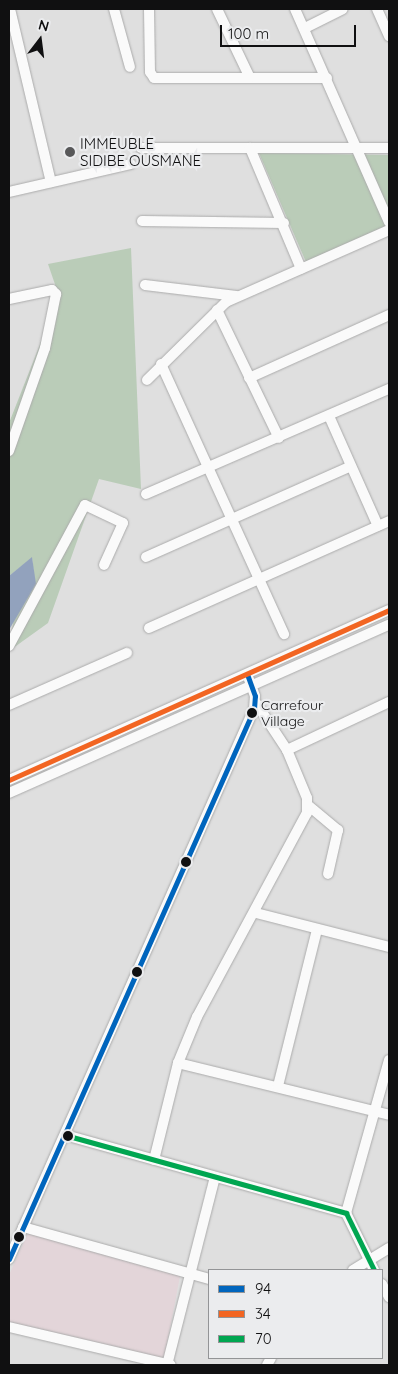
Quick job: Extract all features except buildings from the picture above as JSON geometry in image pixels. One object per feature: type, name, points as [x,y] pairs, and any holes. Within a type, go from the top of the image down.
[{"type":"street","points":[[10,9],[52,182]]},
{"type":"street","points":[[114,9],[130,67]]},
{"type":"street","points":[[149,9],[150,72],[154,78],[327,78]]},
{"type":"street","points":[[217,9],[250,78]]},
{"type":"street","points":[[295,9],[389,222]]},
{"type":"street","points":[[305,28],[343,9]]},
{"type":"street","points":[[377,9],[389,36]]},
{"type":"street","points":[[141,148],[389,148]]},
{"type":"street","points":[[250,148],[284,223],[302,269]]},
{"type":"street","points":[[9,192],[131,164]]},
{"type":"street","points":[[142,222],[284,223]]},
{"type":"street","points":[[147,380],[217,310],[236,296],[389,230]]},
{"type":"street","points":[[145,286],[236,296]]},
{"type":"street","points":[[9,299],[52,290],[56,294],[45,348],[9,450]]},
{"type":"street","points":[[217,310],[279,438]]},
{"type":"street","points":[[249,378],[389,315]]},
{"type":"street","points":[[161,364],[284,634]]},
{"type":"street","points":[[146,494],[389,389]]},
{"type":"street","points":[[329,416],[378,526]]},
{"type":"street","points":[[146,557],[351,466]]},
{"type":"street","points":[[9,646],[85,504],[123,523],[104,565]]},
{"type":"street","points":[[149,628],[389,521]]},
{"type":"street","points":[[9,793],[389,610]]},
{"type":"street","points":[[9,780],[249,679],[389,627]]},
{"type":"street","points":[[9,705],[127,653]]},
{"type":"street","points":[[249,679],[256,704],[287,750],[308,806],[338,830],[328,874]]},
{"type":"street","points":[[287,750],[389,702]]},
{"type":"street","points":[[9,1259],[256,704]]},
{"type":"street","points":[[154,1160],[178,1063],[197,1017],[256,913],[308,806]]},
{"type":"street","points":[[256,913],[389,947]]},
{"type":"street","points":[[278,1086],[317,930]]},
{"type":"street","points":[[373,1269],[346,1213],[389,1060]]},
{"type":"street","points":[[178,1063],[278,1086],[389,1115]]},
{"type":"street","points":[[64,1135],[346,1213]]},
{"type":"street","points":[[9,1327],[169,1365],[214,1177]]},
{"type":"street","points":[[23,1227],[208,1279]]},
{"type":"street","points":[[355,1269],[389,1248]]},
{"type":"street","points":[[383,1286],[389,1297]]},
{"type":"shaded area","points":[[28,1233],[180,1276],[164,1360],[9,1325],[9,1275]]},
{"type":"green space","points":[[259,153],[389,155],[389,225],[306,262]]},
{"type":"green space","points":[[131,248],[141,489],[99,479],[48,623],[9,651],[14,616],[35,584],[32,558],[9,576],[9,423],[59,296],[48,264]]},
{"type":"water","points":[[32,557],[36,584],[9,630],[9,576]]},
{"type":"transit line","name":"34","points":[[9,780],[389,610]]},
{"type":"transit line","name":"94","points":[[9,1259],[254,709],[255,696],[247,674]]},
{"type":"transit line","name":"70","points":[[65,1135],[346,1213],[374,1269]]},
{"type":"place","name":"IMMEUBLE SIDIBE OUSMANE","points":[[70,152]]},
{"type":"place","name":"Carrefour Village","points":[[252,713]]}]
